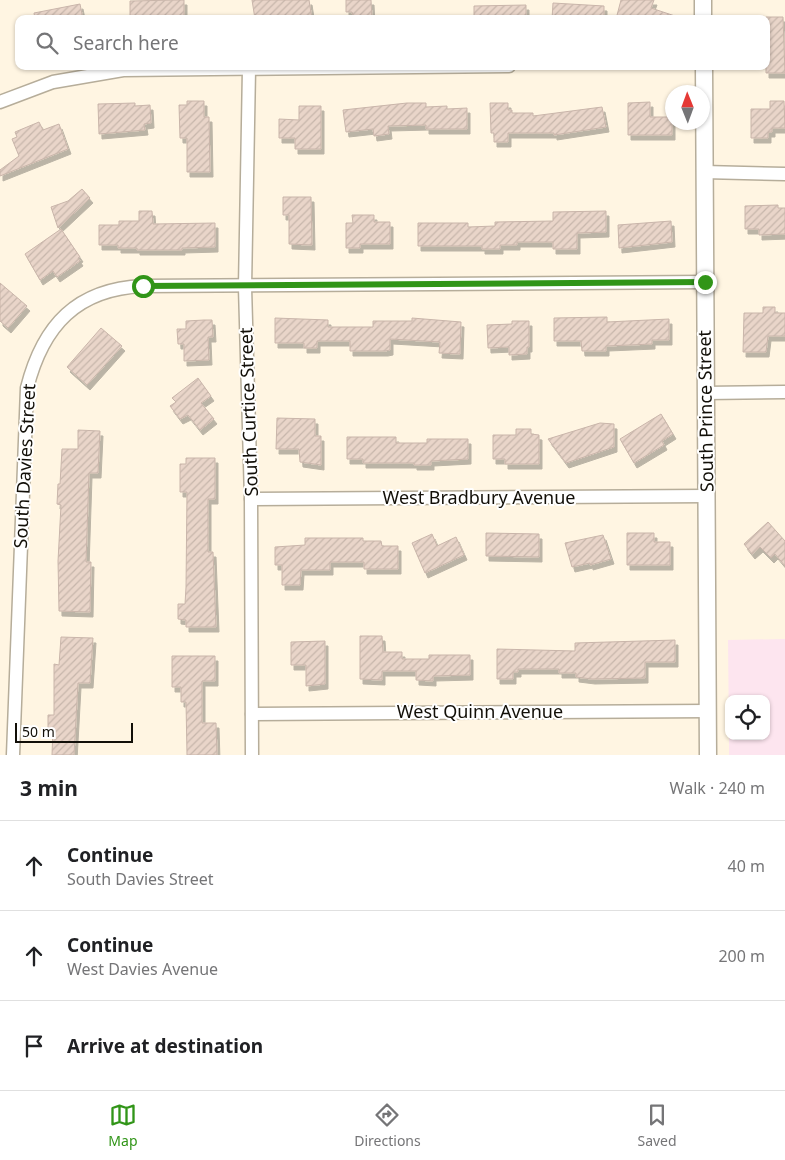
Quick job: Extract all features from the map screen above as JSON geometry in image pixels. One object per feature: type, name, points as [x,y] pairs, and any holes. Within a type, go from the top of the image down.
[{"type":"street","points":[[703,0],[703,15]]},
{"type":"street","points":[[0,102],[53,82],[88,74],[123,70]]},
{"type":"street","name":"South Curtice Street","points":[[249,70],[246,287],[251,500],[252,755]]},
{"type":"street","name":"South Prince Street","points":[[704,70],[708,755]]},
{"type":"street","points":[[704,172],[785,174]]},
{"type":"street","name":"South Davies Street","points":[[13,755],[27,388],[33,363],[42,344],[53,326],[73,308],[95,295],[119,287],[705,282]]},
{"type":"street","points":[[705,394],[785,392]]},
{"type":"street","name":"West Bradbury Avenue","points":[[251,500],[707,496]]},
{"type":"street","name":"West Quinn Avenue","points":[[252,714],[709,711]]},
{"type":"shaded area","points":[[785,639],[785,755],[729,755],[729,740],[770,740],[770,695],[728,695],[728,640]]},
{"type":"building","points":[[184,0],[184,15],[130,15],[130,1]]},
{"type":"building","points":[[252,0],[309,0],[311,15],[254,15]]},
{"type":"building","points":[[346,0],[371,0],[372,15],[353,15],[352,12],[346,12]]},
{"type":"building","points":[[621,0],[654,0],[651,8],[672,15],[617,15]]},
{"type":"building","points":[[553,3],[604,6],[604,15],[552,15]]},
{"type":"building","points":[[80,4],[82,15],[34,15],[34,13]]},
{"type":"building","points":[[526,5],[526,15],[474,15],[474,6]]},
{"type":"building","points":[[770,17],[783,17],[785,73],[766,73],[766,70],[770,70]]},
{"type":"building","points":[[187,101],[204,101],[204,117],[209,117],[210,172],[187,172],[187,138],[180,138],[179,105],[187,105]]},
{"type":"building","points":[[770,101],[784,101],[785,128],[772,128],[772,132],[768,132],[768,138],[751,138],[751,109],[770,109]]},
{"type":"building","points":[[650,102],[650,117],[665,117],[665,130],[672,130],[672,135],[628,135],[628,103]]},
{"type":"building","points":[[135,103],[135,106],[150,105],[151,123],[144,124],[145,130],[99,134],[98,104]]},
{"type":"building","points":[[407,103],[426,103],[426,107],[447,106],[447,109],[467,108],[467,129],[426,129],[426,125],[388,126],[389,134],[374,136],[373,129],[346,132],[343,110]]},
{"type":"building","points":[[490,103],[508,103],[508,110],[512,110],[512,113],[533,113],[533,116],[602,107],[606,127],[554,135],[554,133],[508,133],[508,142],[494,142],[494,133],[491,133]]},
{"type":"building","points":[[299,106],[321,106],[321,149],[295,149],[295,138],[279,138],[279,119],[299,120]]},
{"type":"building","points":[[39,122],[43,130],[59,124],[68,149],[0,176],[0,170],[19,156],[12,139],[17,137],[15,132]]},
{"type":"building","points":[[82,189],[90,198],[58,228],[51,207],[68,201]]},
{"type":"building","points":[[283,197],[311,197],[312,245],[289,244],[289,215],[283,215]]},
{"type":"building","points":[[778,205],[778,208],[785,208],[785,234],[759,235],[759,229],[745,229],[745,206]]},
{"type":"building","points":[[139,211],[152,211],[153,224],[215,223],[215,247],[182,248],[182,250],[137,250],[137,248],[118,248],[118,245],[99,245],[99,225],[119,225],[119,221],[139,221]]},
{"type":"building","points":[[606,211],[606,232],[577,233],[577,249],[553,249],[553,242],[517,242],[517,245],[500,245],[500,249],[482,249],[482,246],[418,246],[418,223],[468,223],[468,227],[495,226],[495,222],[553,221],[553,212]]},
{"type":"building","points":[[352,215],[374,215],[374,222],[390,222],[390,244],[360,244],[360,248],[346,248],[346,223],[353,223]]},
{"type":"building","points":[[671,221],[672,242],[619,248],[618,225]]},
{"type":"building","points":[[61,229],[80,257],[78,258],[80,261],[57,277],[53,271],[40,280],[25,254]]},
{"type":"building","points":[[0,283],[27,306],[8,328],[0,321]]},
{"type":"building","points":[[763,307],[775,307],[775,313],[785,313],[785,336],[768,336],[766,352],[743,352],[744,313],[763,313]]},
{"type":"building","points":[[607,317],[607,322],[669,319],[669,340],[652,340],[652,344],[606,346],[606,351],[582,351],[581,341],[554,341],[554,318]]},
{"type":"building","points":[[275,318],[328,320],[328,327],[373,327],[373,321],[412,321],[412,318],[461,322],[460,354],[439,353],[440,342],[390,339],[390,350],[385,351],[350,351],[350,341],[317,341],[317,348],[304,348],[304,343],[275,343]]},
{"type":"building","points":[[212,320],[213,337],[208,337],[209,360],[184,361],[184,344],[178,344],[177,329],[186,329],[186,321]]},
{"type":"building","points":[[512,321],[529,321],[529,347],[527,347],[527,354],[509,355],[509,347],[488,348],[487,325],[512,324]]},
{"type":"building","points":[[101,328],[122,346],[87,385],[67,367]]},
{"type":"building","points":[[198,378],[211,396],[201,403],[214,419],[200,430],[188,415],[180,419],[170,406],[176,402],[172,398]]},
{"type":"building","points":[[661,414],[673,434],[662,441],[664,445],[634,463],[620,439]]},
{"type":"building","points":[[277,418],[315,419],[315,436],[321,436],[321,465],[300,462],[299,449],[276,449]]},
{"type":"building","points":[[600,423],[614,424],[614,447],[566,463],[548,439]]},
{"type":"building","points":[[516,429],[531,429],[531,434],[539,435],[539,464],[505,464],[505,459],[493,459],[493,435],[516,435]]},
{"type":"building","points":[[78,430],[100,431],[98,473],[89,473],[86,562],[91,562],[90,612],[59,611],[58,561],[61,505],[57,504],[58,484],[60,484],[62,449],[78,449]]},
{"type":"building","points":[[347,437],[396,437],[396,443],[427,443],[427,439],[468,439],[468,459],[431,461],[431,465],[363,463],[363,459],[347,459]]},
{"type":"building","points":[[186,458],[215,458],[215,499],[208,499],[208,552],[213,552],[216,627],[186,627],[186,620],[178,619],[178,604],[185,604],[186,587],[187,492],[180,492],[180,464],[186,464]]},
{"type":"building","points":[[768,522],[785,541],[785,566],[775,554],[771,558],[760,547],[752,554],[744,544]]},
{"type":"building","points":[[486,533],[539,534],[539,557],[486,556]]},
{"type":"building","points":[[627,533],[654,533],[654,542],[670,542],[670,565],[627,565]]},
{"type":"building","points":[[432,534],[437,546],[456,537],[464,555],[425,573],[412,543]]},
{"type":"building","points":[[603,535],[611,559],[590,565],[590,563],[572,567],[565,543]]},
{"type":"building","points":[[305,538],[363,538],[363,541],[381,541],[382,546],[398,546],[398,569],[364,569],[364,562],[330,562],[330,570],[301,570],[300,585],[282,585],[282,565],[275,565],[275,547],[305,545]]},
{"type":"building","points":[[360,636],[382,636],[383,652],[402,652],[402,659],[429,659],[429,655],[470,655],[470,675],[433,676],[433,681],[416,680],[416,671],[382,671],[382,680],[360,679]]},
{"type":"building","points":[[61,637],[93,638],[90,683],[78,683],[74,755],[52,755],[53,728],[48,728],[48,715],[54,715],[54,664],[59,665]]},
{"type":"building","points":[[675,640],[675,662],[645,662],[645,678],[592,679],[576,677],[576,673],[559,673],[559,669],[518,669],[518,672],[513,672],[513,679],[497,679],[497,649],[575,651],[575,643]]},
{"type":"building","points":[[325,641],[325,684],[306,686],[306,665],[291,665],[291,642]]},
{"type":"building","points":[[172,656],[215,656],[215,681],[202,681],[202,723],[216,723],[217,755],[187,755],[186,702],[181,702],[181,687],[172,687]]},
{"type":"route","points":[[143,286],[246,287],[705,282]]}]
